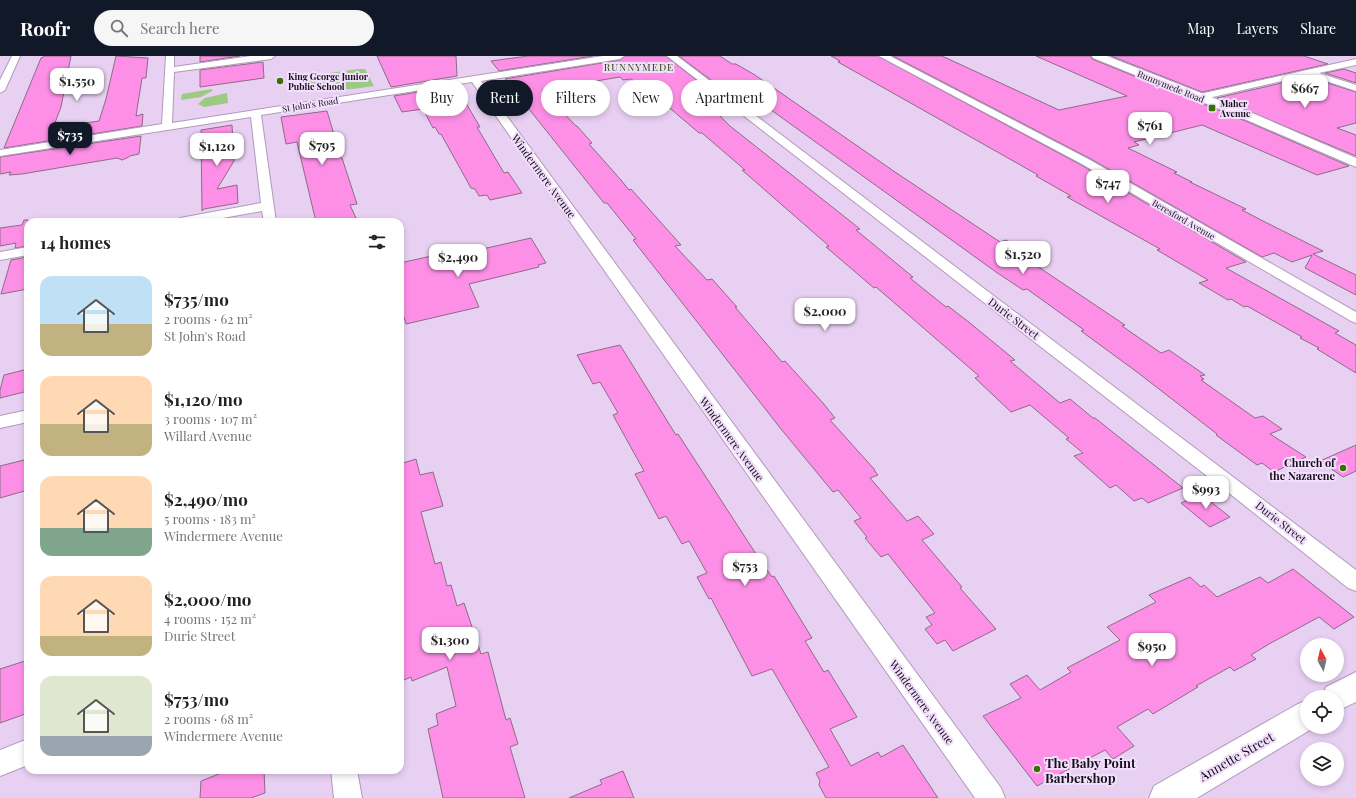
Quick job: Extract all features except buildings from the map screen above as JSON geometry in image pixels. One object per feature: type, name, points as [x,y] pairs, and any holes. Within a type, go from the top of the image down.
[{"type":"street","points":[[0,90],[16,56]]},
{"type":"street","points":[[167,127],[170,56]]},
{"type":"street","points":[[169,70],[271,56]]},
{"type":"street","points":[[548,56],[558,66]]},
{"type":"street","name":"St John's Road","points":[[0,153],[620,56]]},
{"type":"street","name":"Durie Street","points":[[671,56],[1235,487],[1356,582]]},
{"type":"street","name":"Beresford Avenue","points":[[883,56],[1092,166],[1356,318]]},
{"type":"street","name":"Runnymede Road","points":[[1097,56],[1200,97],[1356,163]]},
{"type":"street","points":[[1200,97],[1356,62]]},
{"type":"street","points":[[1310,73],[1356,88]]},
{"type":"street","name":"Windermere Avenue","points":[[475,79],[991,798]]},
{"type":"street","points":[[256,113],[269,218]]},
{"type":"street","points":[[202,218],[267,206]]},
{"type":"street","points":[[0,256],[24,252]]},
{"type":"street","points":[[0,422],[24,417]]},
{"type":"street","points":[[1344,693],[1356,686]]},
{"type":"street","name":"Annette Street","points":[[1166,798],[1300,719]]},
{"type":"street","points":[[0,762],[24,753]]},
{"type":"street","points":[[345,774],[348,798]]},
{"type":"green space","points":[[365,69],[374,86],[356,89],[327,89],[309,85],[301,81],[300,77]]},
{"type":"green space","points":[[212,89],[212,91],[201,97],[181,100],[182,94]]},
{"type":"green space","points":[[227,93],[228,103],[204,107],[198,104],[205,98]]},
{"type":"place","name":"King George Junior Public School","points":[[280,81]]},
{"type":"place","name":"Maher Avenue","points":[[1212,108]]},
{"type":"place","name":"Church of the Nazarene","points":[[1343,468]]},
{"type":"place","name":"The Baby Point Barbershop","points":[[1037,769]]},
{"type":"district","name":"RUNNYMEDE","points":[[639,67]]}]
